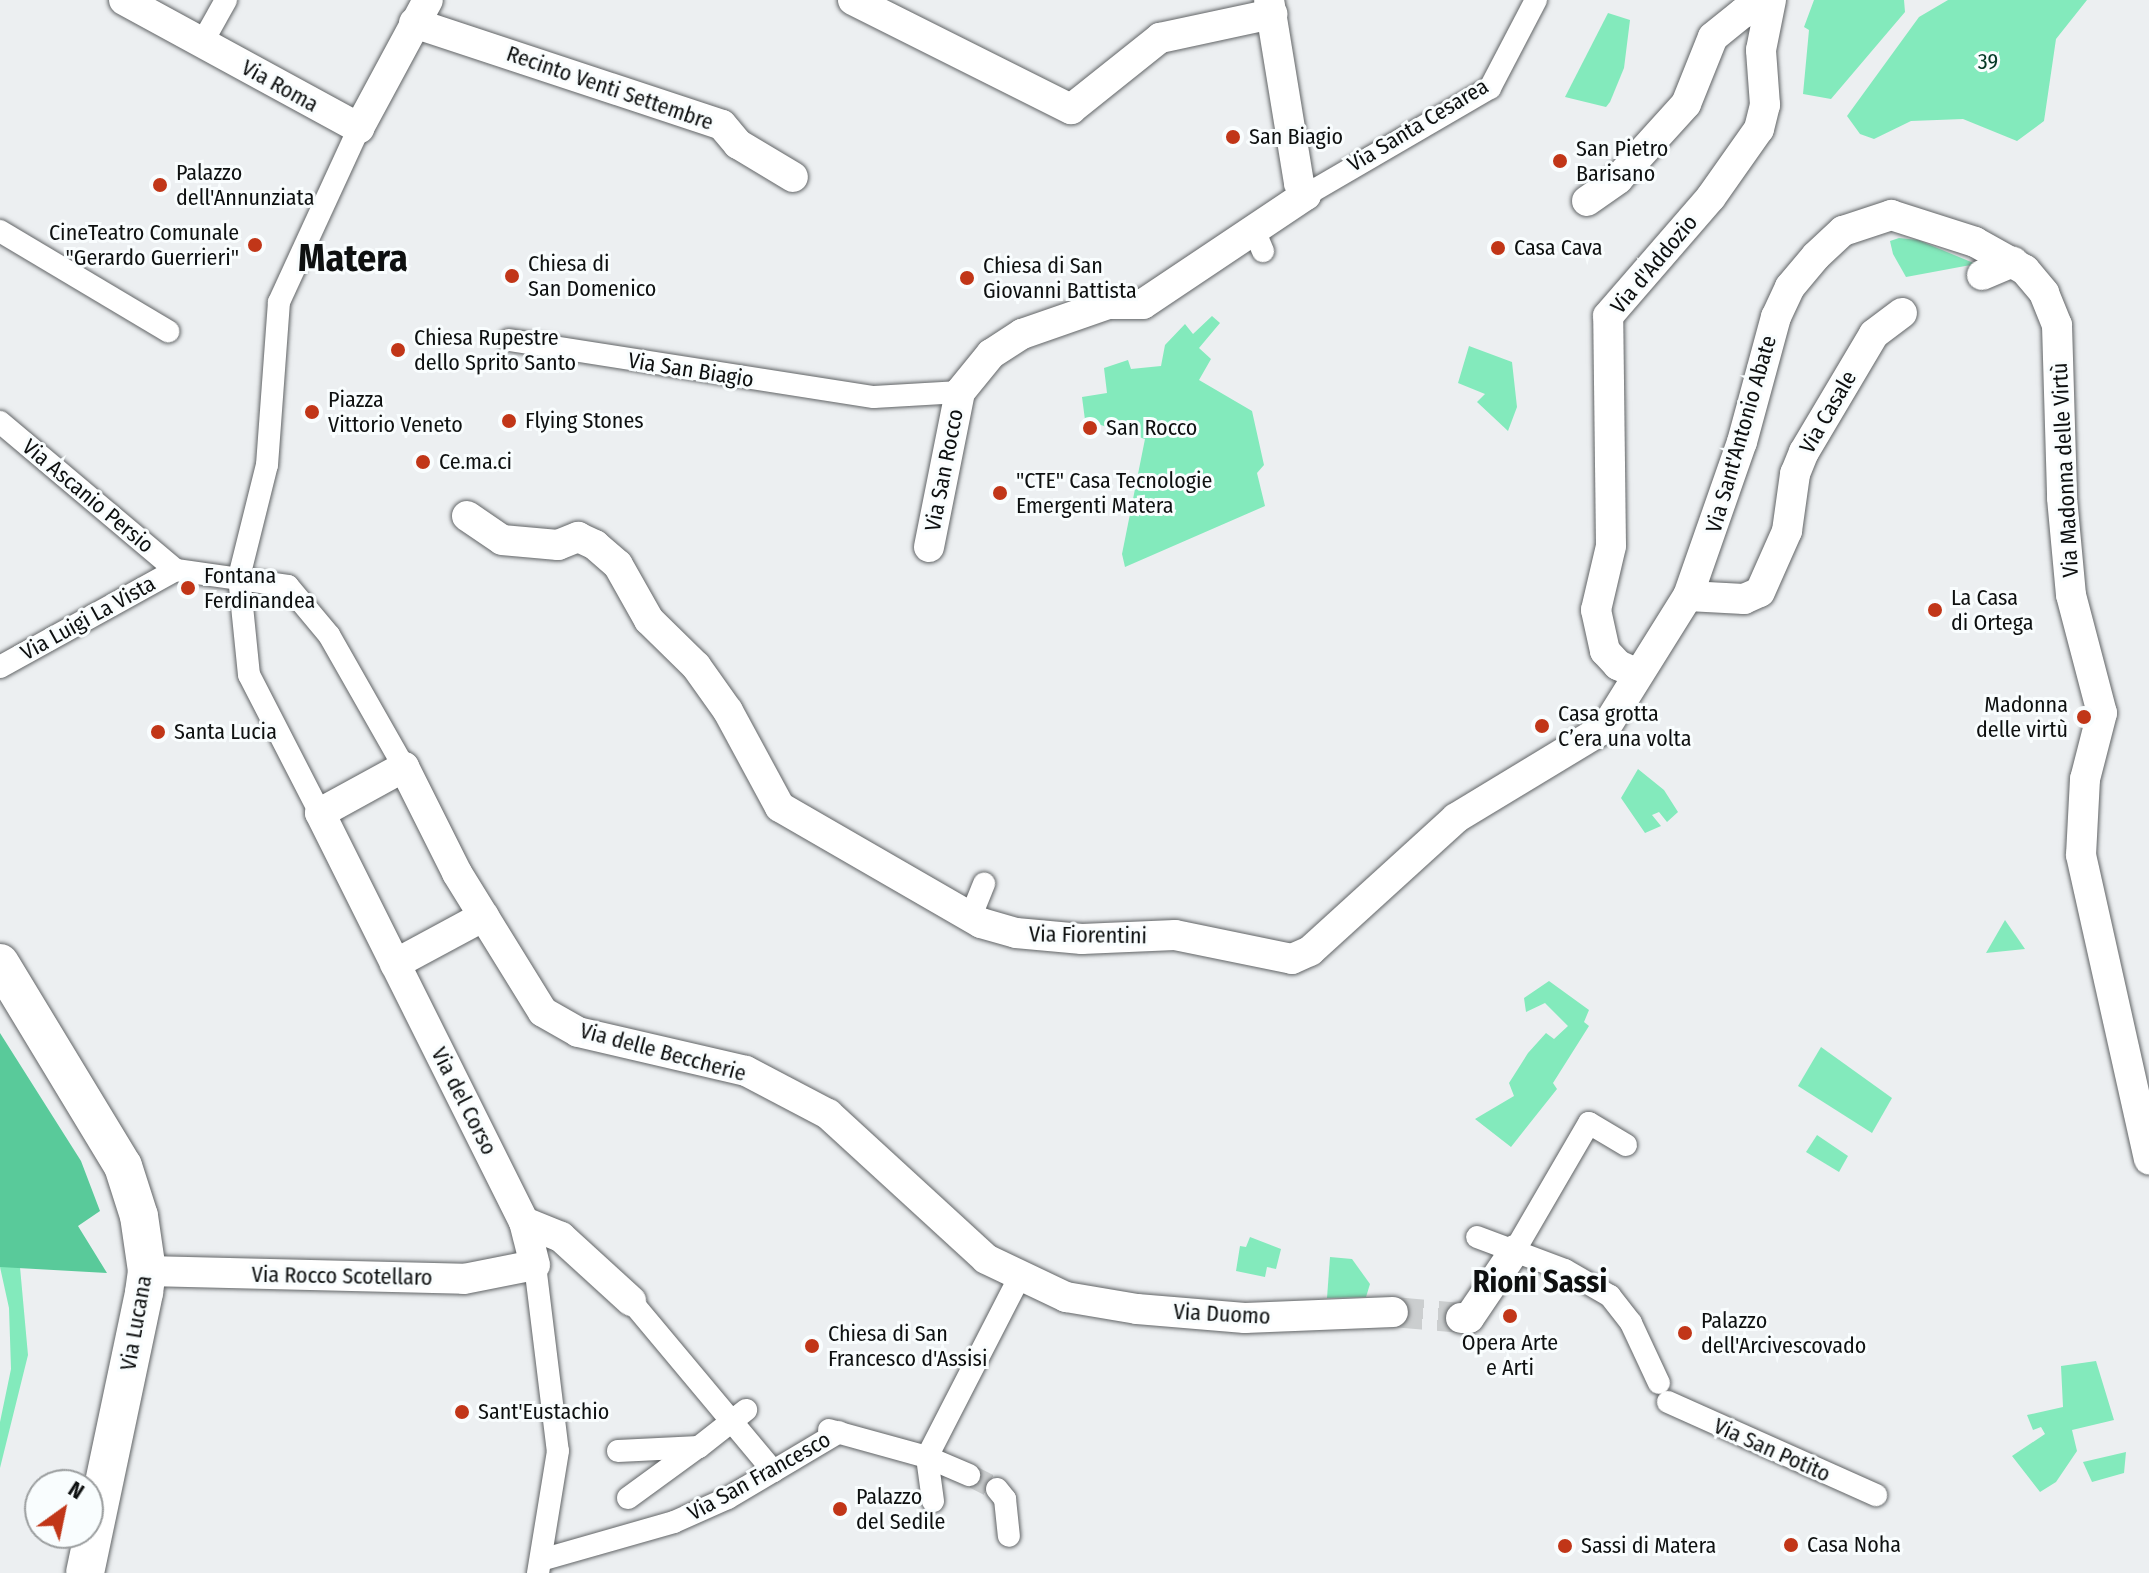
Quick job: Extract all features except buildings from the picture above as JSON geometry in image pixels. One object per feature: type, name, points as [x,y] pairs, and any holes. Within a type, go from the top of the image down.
[{"type":"street","name":"Via Roma","points":[[124,0],[202,43],[353,138]]},
{"type":"street","points":[[202,43],[226,0]]},
{"type":"street","points":[[853,0],[1071,109],[1160,38],[1270,7],[1299,183],[1306,195],[1259,241],[1143,304],[1108,304],[1038,330],[991,354],[960,392]]},
{"type":"street","name":"Via Santa Cesarea","points":[[1306,195],[1490,88],[1536,0]]},
{"type":"street","points":[[1587,201],[1618,179],[1686,104],[1713,37],[1743,13],[1770,1]]},
{"type":"street","name":"Via d'Addozio","points":[[1638,674],[1618,665],[1605,651],[1596,610],[1611,546],[1608,316],[1711,197],[1759,129],[1765,105],[1761,50],[1770,1]]},
{"type":"street","points":[[176,570],[239,577],[267,465],[279,302],[353,138],[421,11]]},
{"type":"street","name":"Recinto Venti Settembre","points":[[421,11],[722,125],[738,144],[793,177]]},
{"type":"street","name":"Via Madonna delle Virtù","points":[[1790,287],[1843,231],[1891,215],[1975,242],[2013,262],[2044,293],[2057,325],[2062,498],[2071,595],[2102,713],[2085,779],[2081,855],[2149,1160]]},
{"type":"street","points":[[0,231],[168,331]]},
{"type":"street","points":[[1982,275],[2013,262]]},
{"type":"street","name":"Via Sant'Antonio Abate","points":[[1638,674],[1688,596],[1751,415],[1762,355],[1790,287]]},
{"type":"street","name":"Via Casale","points":[[1688,596],[1744,599],[1760,592],[1787,531],[1795,474],[1804,452],[1874,334],[1902,313]]},
{"type":"street","name":"Via San Biagio","points":[[509,340],[874,397],[960,392]]},
{"type":"street","name":"Via San Rocco","points":[[929,547],[960,392]]},
{"type":"street","name":"Via Ascanio Persio","points":[[0,422],[176,570]]},
{"type":"street","name":"Via Fiorentini","points":[[467,516],[502,540],[558,545],[578,537],[595,545],[618,565],[649,620],[696,666],[728,711],[780,807],[971,916],[1016,933],[1082,939],[1175,935],[1292,959],[1310,951],[1456,818],[1606,727],[1638,674]]},
{"type":"street","name":"Via Luigi La Vista","points":[[0,667],[176,570]]},
{"type":"street","name":"Via delle Beccherie","points":[[239,577],[288,586],[329,635],[484,916],[543,1012],[578,1032],[746,1071],[828,1114],[986,1259],[1053,1290]]},
{"type":"street","name":"Via del Corso","points":[[239,577],[249,675],[524,1222],[535,1265],[558,1445],[539,1566]]},
{"type":"street","points":[[320,813],[404,767]]},
{"type":"street","points":[[971,916],[984,884]]},
{"type":"street","points":[[395,964],[484,916]]},
{"type":"street","name":"Via Lucana","points":[[0,963],[123,1166],[138,1209],[147,1271],[85,1573]]},
{"type":"street","points":[[1461,1318],[1469,1318],[1515,1250],[1589,1123],[1626,1145]]},
{"type":"street","points":[[524,1222],[561,1237],[631,1301],[739,1416],[773,1471]]},
{"type":"street","points":[[1477,1237],[1515,1250]]},
{"type":"street","name":"Via San Potito","points":[[1515,1250],[1610,1296],[1631,1323],[1659,1383],[1876,1495]]},
{"type":"street","name":"Via Rocco Scotellaro","points":[[147,1271],[464,1279],[535,1265]]},
{"type":"street","points":[[933,1501],[927,1457],[1020,1276]]},
{"type":"street","name":"Via Duomo","points":[[1053,1290],[1137,1309],[1245,1318],[1393,1312]]},
{"type":"street","points":[[628,1498],[739,1416]]},
{"type":"street","name":"Via San Francesco","points":[[539,1566],[674,1522],[773,1471],[834,1431],[927,1457]]},
{"type":"street","points":[[618,1451],[699,1447]]},
{"type":"street","points":[[927,1457],[969,1475]]},
{"type":"street","points":[[1001,1494],[1009,1536]]},
{"type":"green space","points":[[1814,0],[1904,0],[1905,12],[1831,99],[1803,94],[1809,30],[1804,27]]},
{"type":"green space","name":"39","points":[[1948,0],[2087,0],[2056,39],[2044,121],[2017,141],[1963,119],[1911,121],[1874,139],[1860,134],[1847,116],[1919,17]]},
{"type":"green space","points":[[1608,13],[1630,20],[1624,68],[1610,102],[1606,107],[1565,97]]},
{"type":"green space","points":[[1899,238],[1918,240],[1976,264],[1906,277],[1893,254],[1890,241]]},
{"type":"green space","points":[[1212,316],[1220,323],[1199,348],[1211,359],[1199,380],[1252,411],[1264,465],[1257,473],[1265,506],[1125,567],[1122,554],[1145,439],[1085,420],[1082,397],[1107,393],[1104,368],[1128,360],[1131,369],[1161,366],[1165,345],[1185,324],[1193,334]]},
{"type":"green space","points":[[1469,346],[1512,362],[1517,407],[1508,431],[1477,402],[1485,394],[1458,383]]},
{"type":"green space","points":[[1638,769],[1664,790],[1678,812],[1667,822],[1659,812],[1652,815],[1661,826],[1645,833],[1621,798]]},
{"type":"green space","points":[[2005,920],[2025,949],[1986,953]]},
{"type":"green space","points":[[1549,981],[1589,1010],[1584,1022],[1589,1026],[1553,1083],[1557,1089],[1511,1147],[1475,1119],[1514,1096],[1509,1083],[1528,1053],[1546,1033],[1554,1039],[1568,1026],[1545,1003],[1526,1012],[1524,998]]},
{"type":"green space","points":[[0,1033],[81,1161],[100,1211],[78,1226],[107,1273],[0,1267]]},
{"type":"green space","points":[[1821,1047],[1892,1098],[1872,1133],[1798,1086]]},
{"type":"green space","points":[[1817,1135],[1848,1156],[1839,1172],[1806,1152]]},
{"type":"green space","points":[[1250,1237],[1281,1249],[1276,1269],[1267,1267],[1265,1277],[1236,1271],[1240,1246],[1246,1247]]},
{"type":"green space","points":[[1330,1257],[1352,1259],[1370,1284],[1366,1297],[1327,1298]]},
{"type":"green space","points":[[0,1267],[20,1267],[28,1355],[0,1468],[0,1422],[11,1369],[9,1308]]},
{"type":"green space","points":[[2096,1361],[2114,1420],[2072,1430],[2077,1451],[2056,1482],[2040,1492],[2012,1456],[2045,1434],[2041,1427],[2033,1430],[2027,1415],[2063,1407],[2061,1366]]},
{"type":"green space","points":[[2126,1452],[2124,1473],[2092,1482],[2083,1462]]},
{"type":"tunnel","points":[[1393,1312],[1461,1318]]},
{"type":"tunnel","points":[[969,1475],[997,1489]]},
{"type":"place","name":"San Biagio","points":[[1233,137]]},
{"type":"place","name":"San Pietro Barisano","points":[[1560,161]]},
{"type":"place","name":"Palazzo dell'Annunziata","points":[[160,185]]},
{"type":"place","name":"CineTeatro Comunale \"Gerardo Guerrieri\"","points":[[255,245]]},
{"type":"place","name":"Casa Cava","points":[[1498,248]]},
{"type":"place","name":"Chiesa di San Domenico","points":[[512,276]]},
{"type":"place","name":"Chiesa di San Giovanni Battista","points":[[967,278]]},
{"type":"place","name":"Chiesa Rupestre dello Sprito Santo","points":[[398,350]]},
{"type":"place","name":"Piazza Vittorio Veneto","points":[[312,412]]},
{"type":"place","name":"Flying Stones","points":[[509,421]]},
{"type":"place","name":"San Rocco","points":[[1090,428]]},
{"type":"place","name":"Ce.ma.ci","points":[[423,462]]},
{"type":"place","name":"\"CTE\" Casa Tecnologie Emergenti Matera","points":[[1000,493]]},
{"type":"place","name":"Fontana Ferdinandea","points":[[188,588]]},
{"type":"place","name":"La Casa di Ortega","points":[[1935,610]]},
{"type":"place","name":"Madonna delle virtù","points":[[2084,717]]},
{"type":"place","name":"Casa grotta C’era una volta","points":[[1542,726]]},
{"type":"place","name":"Santa Lucia","points":[[158,732]]},
{"type":"place","name":"Opera Arte e Arti","points":[[1510,1316]]},
{"type":"place","name":"Palazzo dell'Arcivescovado","points":[[1685,1333]]},
{"type":"place","name":"Chiesa di San Francesco d'Assisi","points":[[812,1346]]},
{"type":"place","name":"Sant'Eustachio","points":[[462,1412]]},
{"type":"place","name":"Palazzo del Sedile","points":[[840,1509]]},
{"type":"place","name":"Casa Noha","points":[[1791,1545]]},
{"type":"place","name":"Sassi di Matera","points":[[1565,1546]]},
{"type":"district","name":"Matera","points":[[353,259]]},
{"type":"district","name":"Rioni Sassi","points":[[1540,1282]]}]
